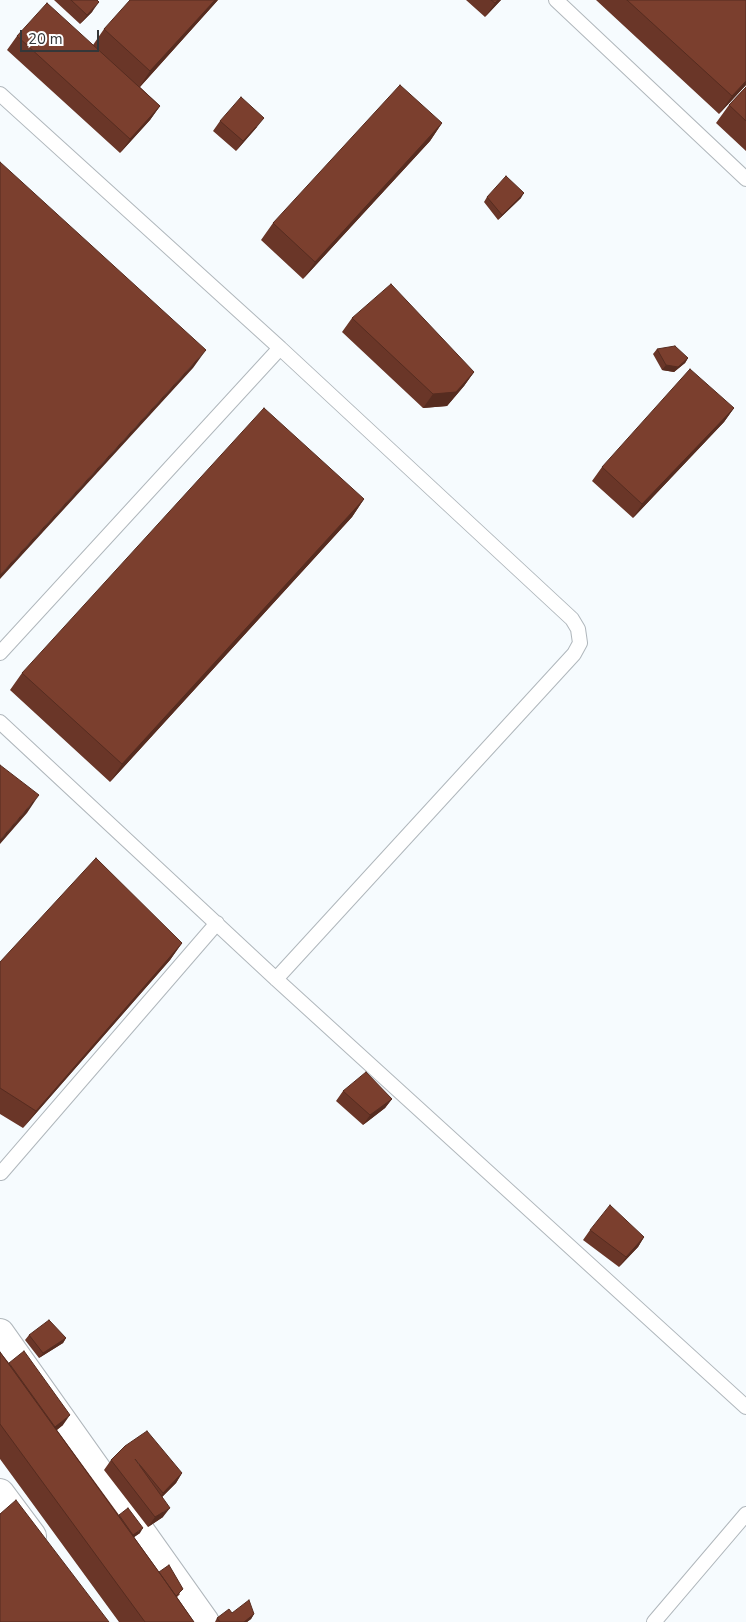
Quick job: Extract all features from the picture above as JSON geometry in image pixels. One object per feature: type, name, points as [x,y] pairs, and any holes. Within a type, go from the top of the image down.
[{"type":"street","points":[[0,1333],[205,1622]]},
{"type":"street","points":[[2,1499],[44,1553]]},
{"type":"lane","points":[[556,0],[746,179]]},
{"type":"lane","points":[[0,94],[280,348],[572,619],[578,629],[580,643],[574,654],[276,979]]},
{"type":"lane","points":[[0,653],[280,348]]},
{"type":"lane","points":[[0,722],[217,922],[276,979],[746,1407]]},
{"type":"lane","points":[[1,1173],[217,922]]},
{"type":"lane","points":[[654,1622],[746,1514]]},
{"type":"building","points":[[71,0],[97,0],[99,2],[87,15]]},
{"type":"building","points":[[130,0],[215,0],[150,71],[104,29]]},
{"type":"building","points":[[627,0],[746,0],[746,81],[732,96]]},
{"type":"building","points":[[47,3],[160,106],[130,139],[17,36]]},
{"type":"building","points":[[400,85],[442,123],[315,262],[273,223]]},
{"type":"building","points":[[746,87],[746,121],[729,105]]},
{"type":"building","points":[[241,97],[264,118],[243,141],[220,121]]},
{"type":"building","points":[[0,162],[206,350],[0,575]]},
{"type":"building","points":[[506,176],[524,193],[502,215],[487,197]]},
{"type":"building","points":[[391,284],[474,372],[456,392],[433,394],[352,318]]},
{"type":"building","points":[[675,346],[688,358],[678,367],[666,365],[657,349]]},
{"type":"building","points":[[690,369],[734,408],[642,504],[602,467]]},
{"type":"building","points":[[264,408],[364,499],[122,764],[22,673]]},
{"type":"building","points":[[0,765],[39,795],[0,840]]},
{"type":"building","points":[[96,858],[182,943],[36,1111],[0,1088],[0,962]]},
{"type":"building","points":[[366,1072],[392,1099],[370,1115],[343,1091]]},
{"type":"building","points":[[610,1205],[644,1237],[626,1257],[590,1230]]},
{"type":"building","points":[[49,1320],[66,1338],[43,1353],[29,1335]]},
{"type":"building","points":[[24,1351],[70,1415],[55,1427],[9,1363]]},
{"type":"building","points":[[0,1352],[194,1622],[145,1622],[0,1424]]},
{"type":"building","points":[[147,1431],[182,1473],[163,1493],[135,1459],[170,1508],[155,1517],[111,1460],[125,1446]]},
{"type":"building","points":[[16,1500],[109,1622],[0,1622],[0,1514]]},
{"type":"building","points":[[128,1508],[143,1528],[133,1535],[119,1515]]},
{"type":"building","points":[[169,1565],[183,1589],[176,1596],[159,1572]]},
{"type":"building","points":[[249,1600],[254,1614],[244,1622],[220,1622],[217,1618],[229,1609],[232,1613]]}]
